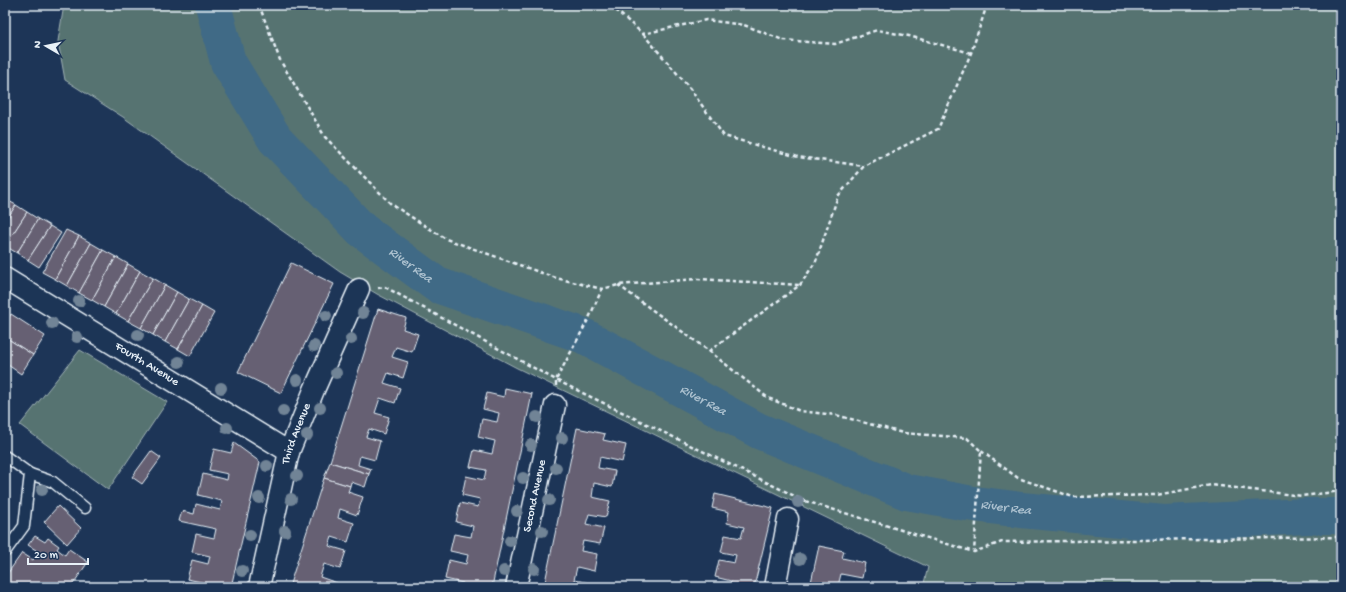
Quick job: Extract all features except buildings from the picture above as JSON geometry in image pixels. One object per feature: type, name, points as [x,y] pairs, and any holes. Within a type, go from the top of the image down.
[{"type":"street","name":"Fourth Avenue","points":[[5,278],[289,452]]},
{"type":"street","name":"Third Avenue","points":[[259,587],[289,452],[314,390],[359,289]]},
{"type":"street","name":"Second Avenue","points":[[516,587],[555,405]]},
{"type":"street","points":[[775,587],[788,519]]},
{"type":"lane","points":[[5,456],[30,474],[52,482],[85,508]]},
{"type":"lane","points":[[5,552],[24,526],[30,474]]},
{"type":"path","points":[[259,5],[280,60],[325,137],[390,204],[446,239],[556,278],[602,288],[618,285],[698,279],[800,285]]},
{"type":"path","points":[[610,5],[642,34],[688,86],[724,136],[798,158],[864,166]]},
{"type":"path","points":[[709,351],[800,285],[816,261],[838,196],[864,166],[938,129],[971,53],[987,5]]},
{"type":"path","points":[[642,34],[706,20],[744,25],[783,40],[835,44],[877,30],[909,36],[971,53]]},
{"type":"path","points":[[618,285],[709,351],[768,398],[800,411],[836,416],[903,432],[967,438],[980,451],[1018,478],[1073,497],[1156,495],[1211,485],[1302,496],[1341,491]]},
{"type":"path","points":[[359,289],[385,287],[556,380],[805,501],[974,552],[1002,542],[1341,537]]},
{"type":"path","points":[[556,380],[589,318],[602,288]]},
{"type":"path","points":[[974,552],[980,451]]},
{"type":"path","points":[[788,519],[805,501]]},
{"type":"green space","points":[[64,5],[1341,5],[1341,587],[923,587],[928,567],[517,368],[377,294],[340,272],[123,117],[65,80],[58,41]]},
{"type":"green space","points":[[80,350],[167,402],[108,490],[20,425]]},
{"type":"waterway","name":"River Rea","points":[[213,5],[228,62],[275,139],[362,230],[437,285],[582,335],[759,431],[907,492],[967,503],[1021,510],[1164,523],[1308,516],[1341,516]]}]
